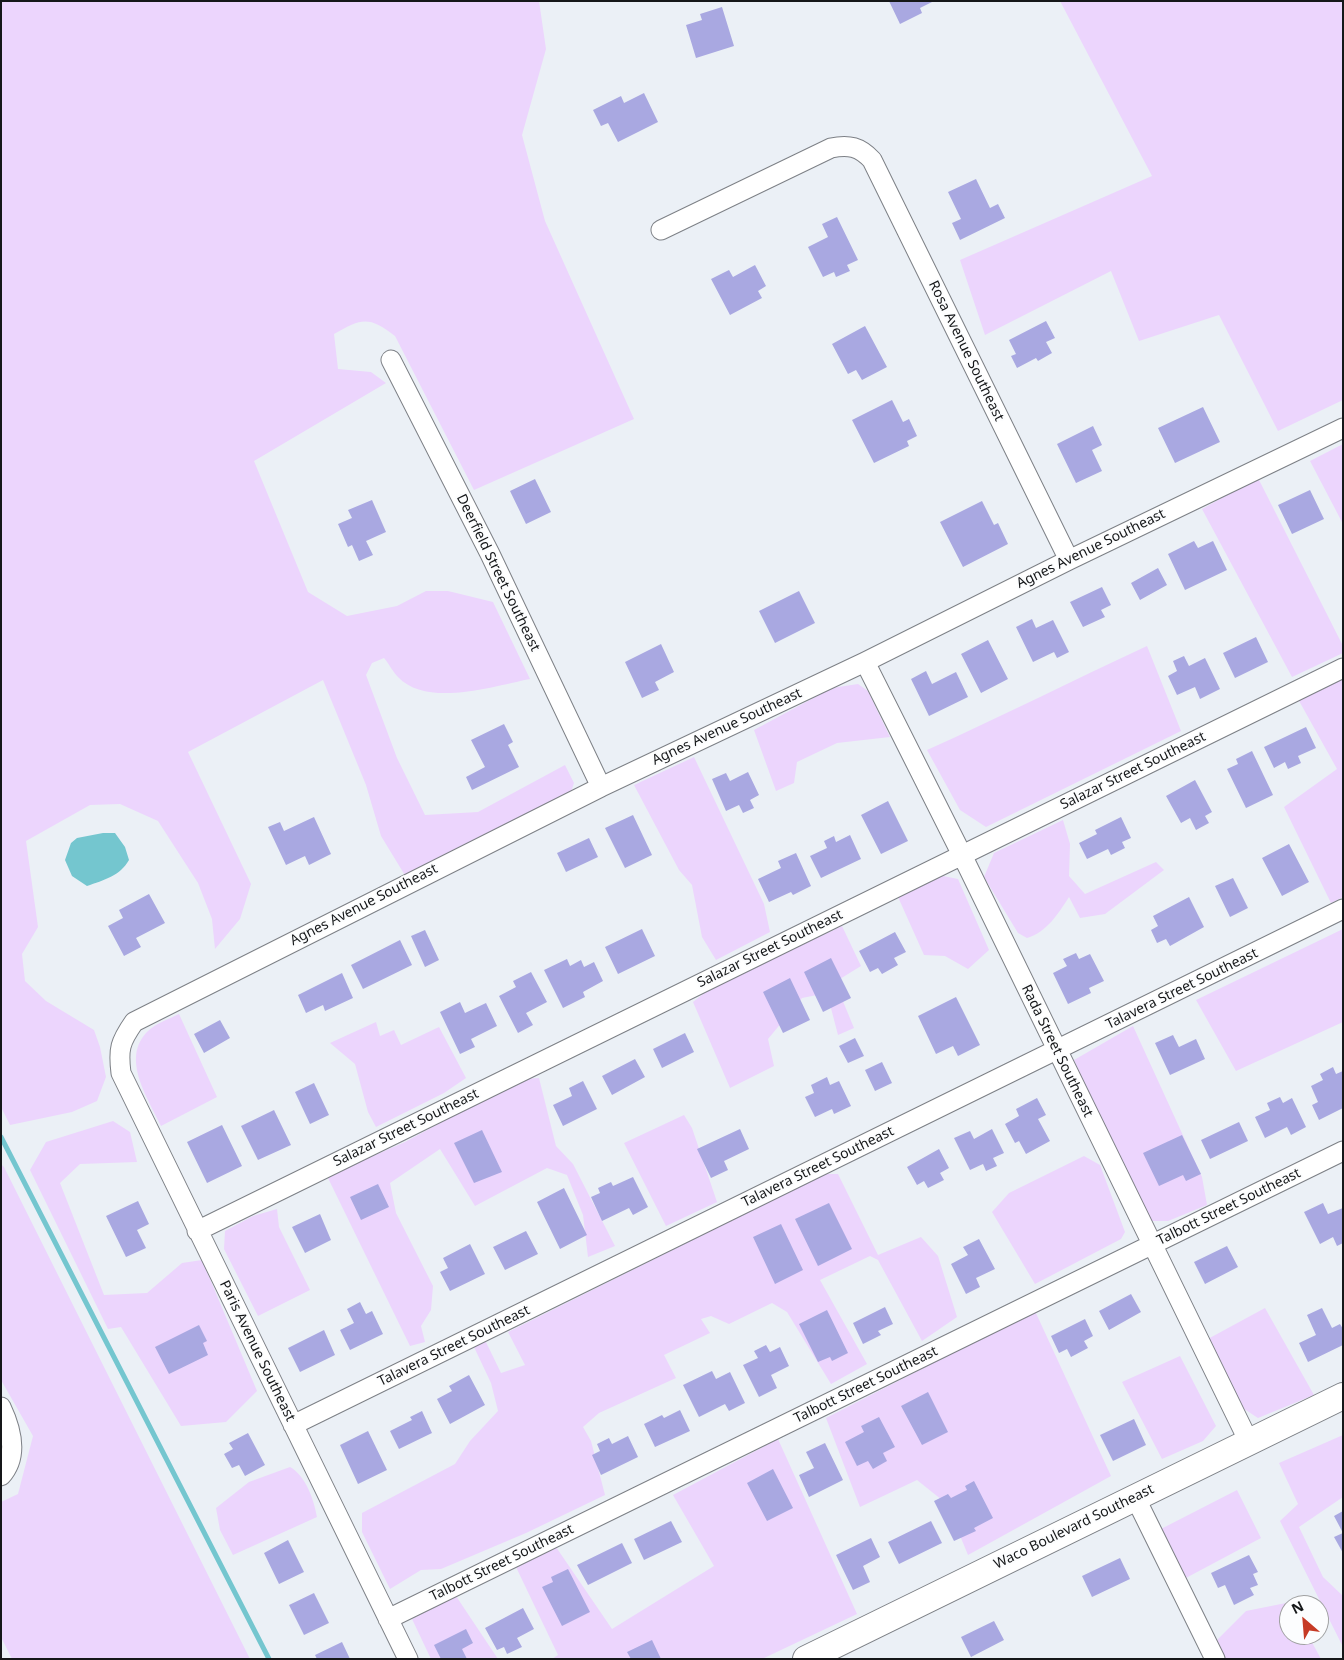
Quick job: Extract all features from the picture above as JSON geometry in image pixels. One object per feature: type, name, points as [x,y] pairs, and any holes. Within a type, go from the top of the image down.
[{"type":"street","name":"Rosa Avenue Southeast","points":[[660,230],[832,148],[844,145],[857,148],[872,160],[1068,560]]},
{"type":"street","name":"Deerfield Street Southeast","points":[[391,360],[490,554],[601,787]]},
{"type":"street","name":"Agnes Avenue Southeast","points":[[122,1040],[134,1022],[152,1011],[601,787],[865,662],[1068,560],[1343,428]]},
{"type":"street","name":"Rada Street Southeast","points":[[865,662],[962,855],[1249,1442]]},
{"type":"street","name":"Salazar Street Southeast","points":[[197,1231],[1343,668]]},
{"type":"street","name":"Talavera Street Southeast","points":[[293,1425],[1343,910]]},
{"type":"street","name":"Paris Avenue Southeast","points":[[122,1040],[118,1053],[121,1074],[408,1659]]},
{"type":"street","name":"Talbott Street Southeast","points":[[388,1619],[1343,1151]]},
{"type":"street","name":"Waco Boulevard Southeast","points":[[806,1659],[1343,1396]]},
{"type":"street","points":[[1,1406],[10,1426],[12,1450],[7,1469],[1,1476]]},
{"type":"street","points":[[1135,1497],[1215,1659]]},
{"type":"shaded area","points":[[1,1],[539,1],[546,49],[522,135],[545,221],[634,419],[474,490],[395,336],[372,322],[359,322],[334,334],[338,369],[371,372],[386,383],[254,461],[308,592],[347,616],[397,606],[426,591],[448,591],[493,602],[530,679],[480,690],[443,693],[426,691],[411,686],[394,673],[384,658],[372,663],[366,675],[397,758],[425,815],[478,812],[565,765],[574,783],[570,795],[406,877],[381,836],[366,785],[323,680],[188,752],[251,884],[240,919],[215,949],[212,919],[198,883],[158,821],[120,804],[90,805],[26,841],[38,927],[22,954],[25,981],[46,1001],[94,1030],[100,1047],[106,1077],[97,1101],[72,1112],[10,1125],[1,1107]]},
{"type":"shaded area","points":[[1060,1],[1343,1],[1343,400],[1278,431],[1219,315],[1139,341],[1111,271],[985,335],[960,260],[1152,176]]},
{"type":"shaded area","points":[[1343,444],[1343,524],[1310,461]]},
{"type":"shaded area","points":[[1258,478],[1343,646],[1343,653],[1292,677],[1202,509]]},
{"type":"shaded area","points":[[1147,646],[1181,731],[986,827],[960,810],[927,750]]},
{"type":"shaded area","points":[[1343,677],[1343,897],[1331,903],[1284,807],[1337,769],[1298,699]]},
{"type":"shaded area","points":[[858,684],[868,691],[890,737],[837,743],[797,762],[794,783],[776,791],[754,730],[832,688]]},
{"type":"shaded area","points":[[694,757],[764,904],[770,932],[716,960],[702,937],[692,885],[679,870],[634,785]]},
{"type":"shaded area","points":[[1063,820],[1070,844],[1069,876],[1085,894],[1156,862],[1164,870],[1105,914],[1080,918],[1069,897],[1046,927],[1027,938],[1018,933],[984,877],[994,853]]},
{"type":"shaded area","points":[[943,876],[958,879],[989,950],[968,969],[945,956],[924,955],[898,897]]},
{"type":"shaded area","points":[[842,926],[861,966],[835,982],[854,1028],[838,1035],[827,993],[802,998],[768,1039],[774,1066],[730,1088],[693,1002],[708,990]]},
{"type":"shaded area","points":[[1343,929],[1343,1022],[1236,1071],[1196,1000]]},
{"type":"shaded area","points":[[179,1014],[217,1097],[161,1126],[139,1078],[136,1066],[136,1053],[140,1042],[151,1028]]},
{"type":"shaded area","points":[[376,1022],[380,1036],[394,1030],[401,1045],[439,1027],[466,1078],[444,1093],[376,1127],[368,1112],[355,1064],[330,1043]]},
{"type":"shaded area","points":[[1133,1026],[1202,1177],[1207,1205],[1168,1221],[1146,1221],[1074,1060]]},
{"type":"shaded area","points":[[539,1078],[556,1146],[573,1164],[615,1246],[588,1257],[583,1215],[567,1175],[547,1168],[475,1206],[440,1149],[390,1183],[396,1213],[433,1286],[431,1310],[421,1326],[425,1342],[410,1346],[327,1176],[405,1142],[521,1079]]},
{"type":"shaded area","points":[[684,1115],[692,1128],[717,1202],[666,1226],[624,1143]]},
{"type":"shaded area","points":[[113,1121],[130,1132],[137,1162],[80,1164],[60,1183],[104,1295],[147,1293],[182,1263],[202,1260],[257,1391],[226,1422],[181,1426],[121,1327],[108,1329],[30,1170],[46,1142]]},
{"type":"shaded area","points":[[1084,1156],[1100,1165],[1125,1232],[1121,1239],[1035,1284],[992,1212],[1009,1193]]},
{"type":"shaded area","points":[[1,1164],[250,1659],[12,1659],[1,1637],[1,1502],[18,1494],[33,1436],[1,1380]]},
{"type":"shaded area","points":[[825,1174],[838,1174],[878,1255],[921,1237],[938,1256],[957,1317],[922,1341],[878,1260],[870,1256],[820,1280],[867,1364],[831,1384],[787,1312],[772,1303],[729,1324],[711,1316],[701,1319],[710,1333],[664,1355],[676,1378],[599,1413],[583,1427],[591,1441],[605,1495],[526,1533],[441,1569],[421,1570],[390,1589],[362,1532],[362,1513],[455,1464],[470,1441],[498,1411],[491,1383],[474,1347],[484,1338],[501,1373],[525,1365],[508,1332]]},
{"type":"shaded area","points":[[277,1209],[279,1227],[310,1290],[258,1316],[224,1249],[225,1231],[253,1216]]},
{"type":"shaded area","points":[[1265,1308],[1314,1395],[1258,1418],[1238,1405],[1206,1340]]},
{"type":"shaded area","points":[[1035,1311],[1111,1476],[968,1555],[947,1504],[917,1480],[860,1507],[826,1418]]},
{"type":"shaded area","points":[[1180,1356],[1216,1426],[1203,1441],[1162,1459],[1122,1382]]},
{"type":"shaded area","points":[[1343,1435],[1343,1497],[1299,1527],[1323,1577],[1343,1596],[1343,1647],[1329,1619],[1329,1595],[1317,1595],[1280,1521],[1298,1504],[1279,1463]]},
{"type":"shaded area","points":[[778,1439],[857,1614],[762,1659],[552,1659],[558,1655],[516,1567],[556,1547],[612,1629],[714,1566],[673,1495]]},
{"type":"shaded area","points":[[290,1467],[305,1482],[314,1503],[317,1517],[233,1555],[220,1530],[216,1508],[249,1482]]},
{"type":"shaded area","points":[[1237,1490],[1261,1538],[1184,1579],[1159,1530]]},
{"type":"shaded area","points":[[456,1596],[498,1659],[431,1659],[412,1619]]},
{"type":"shaded area","points":[[1279,1604],[1279,1645],[1313,1645],[1321,1659],[1225,1659],[1216,1641],[1246,1611]]},
{"type":"water","points":[[103,833],[115,833],[125,847],[129,860],[116,874],[87,886],[72,876],[65,860],[71,843],[77,838]]},
{"type":"building","points":[[889,1],[934,1],[920,8],[922,13],[900,24]]},
{"type":"building","points":[[722,7],[734,46],[696,58],[686,25],[702,20],[700,14]]},
{"type":"building","points":[[644,93],[658,122],[618,142],[608,123],[601,126],[593,110],[621,96],[624,103]]},
{"type":"building","points":[[976,179],[990,208],[998,204],[1005,218],[960,240],[952,223],[961,219],[948,192]]},
{"type":"building","points":[[837,217],[858,260],[847,265],[850,271],[836,277],[834,272],[823,277],[808,247],[828,237],[822,224]]},
{"type":"building","points":[[755,265],[766,286],[758,291],[762,298],[730,315],[711,279],[729,270],[733,277]]},
{"type":"building","points":[[1046,321],[1055,338],[1046,342],[1052,353],[1038,361],[1036,358],[1017,368],[1011,356],[1016,354],[1009,340]]},
{"type":"building","points":[[865,326],[887,367],[862,380],[856,370],[848,374],[832,344]]},
{"type":"building","points":[[892,400],[903,422],[909,419],[917,436],[907,441],[909,446],[874,463],[852,420]]},
{"type":"building","points":[[1203,407],[1220,442],[1175,463],[1158,428]]},
{"type":"building","points":[[1093,426],[1102,445],[1092,450],[1102,471],[1076,483],[1057,444]]},
{"type":"building","points":[[535,479],[551,512],[526,524],[510,491]]},
{"type":"building","points":[[1310,490],[1324,519],[1292,534],[1278,505]]},
{"type":"building","points":[[372,500],[386,532],[366,541],[373,555],[359,561],[352,545],[348,547],[338,524],[352,518],[348,510]]},
{"type":"building","points":[[982,501],[994,525],[998,523],[1008,544],[963,567],[940,522]]},
{"type":"building","points":[[1194,541],[1198,548],[1213,541],[1227,570],[1185,590],[1168,554]]},
{"type":"building","points":[[1158,568],[1167,585],[1140,600],[1131,583]]},
{"type":"building","points":[[1102,587],[1111,605],[1101,610],[1105,617],[1083,627],[1070,602]]},
{"type":"building","points":[[799,591],[815,623],[775,643],[759,611]]},
{"type":"building","points":[[1032,619],[1036,628],[1053,620],[1069,652],[1057,658],[1054,652],[1033,662],[1016,627]]},
{"type":"building","points":[[1256,637],[1268,662],[1235,678],[1223,653]]},
{"type":"building","points":[[988,640],[1008,679],[981,693],[961,654]]},
{"type":"building","points":[[661,644],[674,672],[655,682],[659,690],[642,698],[625,662]]},
{"type":"building","points":[[1184,656],[1189,666],[1205,658],[1220,689],[1200,699],[1195,687],[1177,695],[1168,676],[1177,671],[1173,661]]},
{"type":"building","points":[[926,671],[932,684],[956,672],[968,697],[929,716],[911,679]]},
{"type":"building","points":[[504,724],[513,742],[508,745],[519,767],[472,790],[466,777],[485,767],[471,740]]},
{"type":"building","points":[[1306,727],[1316,748],[1298,756],[1301,763],[1288,769],[1285,762],[1274,768],[1264,747]]},
{"type":"building","points":[[1252,751],[1273,795],[1246,808],[1227,769],[1238,764],[1236,759]]},
{"type":"building","points":[[748,772],[759,795],[750,800],[754,808],[743,813],[739,805],[726,811],[712,779],[726,773],[730,781]]},
{"type":"building","points":[[1195,780],[1212,812],[1205,816],[1209,823],[1196,830],[1190,818],[1181,823],[1166,796]]},
{"type":"building","points":[[888,801],[908,841],[881,854],[861,815]]},
{"type":"building","points":[[633,815],[652,855],[625,868],[605,828]]},
{"type":"building","points":[[314,817],[331,854],[309,865],[305,856],[286,865],[268,827],[280,822],[284,831]]},
{"type":"building","points":[[1121,817],[1131,838],[1122,842],[1125,848],[1111,855],[1108,849],[1087,859],[1079,843],[1097,834],[1095,830]]},
{"type":"building","points":[[850,835],[861,859],[821,878],[810,856],[827,848],[824,841],[834,836],[836,842]]},
{"type":"building","points":[[589,838],[598,857],[566,872],[557,853]]},
{"type":"building","points":[[1289,844],[1309,882],[1282,896],[1262,858]]},
{"type":"building","points":[[796,853],[811,886],[793,895],[791,892],[769,902],[758,879],[781,868],[778,861]]},
{"type":"building","points":[[1233,878],[1248,908],[1230,917],[1215,886]]},
{"type":"building","points":[[149,894],[165,923],[136,938],[141,947],[124,956],[108,926],[123,918],[119,910]]},
{"type":"building","points":[[1189,897],[1204,927],[1170,946],[1166,939],[1157,943],[1151,930],[1158,926],[1153,916]]},
{"type":"building","points":[[642,929],[655,956],[618,974],[605,947]]},
{"type":"building","points":[[425,930],[439,960],[425,967],[411,936]]},
{"type":"building","points":[[895,932],[906,952],[894,958],[898,965],[882,974],[878,968],[870,972],[859,951]]},
{"type":"building","points":[[400,940],[412,965],[363,989],[351,965]]},
{"type":"building","points":[[1076,953],[1079,959],[1090,954],[1104,981],[1089,988],[1091,993],[1068,1004],[1053,973],[1067,966],[1063,959]]},
{"type":"building","points":[[831,958],[851,998],[823,1012],[804,972]]},
{"type":"building","points":[[567,959],[570,966],[581,960],[584,967],[594,962],[603,981],[583,992],[585,997],[563,1008],[544,970]]},
{"type":"building","points":[[531,972],[547,1002],[526,1013],[533,1025],[518,1033],[499,996],[516,987],[513,981]]},
{"type":"building","points":[[342,973],[353,998],[325,1011],[323,1005],[306,1013],[298,995]]},
{"type":"building","points":[[790,978],[810,1020],[783,1033],[763,992]]},
{"type":"building","points":[[956,997],[980,1045],[958,1056],[953,1046],[936,1054],[918,1016]]},
{"type":"building","points":[[460,1002],[465,1013],[486,1003],[497,1026],[471,1039],[475,1047],[460,1054],[440,1012]]},
{"type":"building","points":[[220,1020],[230,1038],[204,1053],[194,1034]]},
{"type":"building","points":[[685,1033],[694,1052],[662,1068],[653,1049]]},
{"type":"building","points":[[1173,1035],[1179,1047],[1196,1039],[1205,1059],[1170,1075],[1155,1043]]},
{"type":"building","points":[[855,1038],[864,1056],[848,1063],[839,1046]]},
{"type":"building","points":[[635,1059],[645,1077],[612,1095],[602,1076]]},
{"type":"building","points":[[882,1062],[892,1083],[875,1091],[865,1070]]},
{"type":"building","points":[[1333,1067],[1336,1074],[1343,1071],[1343,1108],[1319,1120],[1312,1105],[1318,1102],[1311,1086],[1323,1080],[1320,1074]]},
{"type":"building","points":[[827,1077],[830,1085],[839,1081],[851,1106],[834,1114],[832,1109],[815,1117],[805,1097],[814,1093],[811,1085]]},
{"type":"building","points":[[583,1081],[597,1109],[563,1126],[553,1105],[572,1096],[569,1088]]},
{"type":"building","points":[[314,1083],[329,1115],[310,1124],[295,1092]]},
{"type":"building","points":[[1280,1097],[1283,1103],[1292,1098],[1306,1127],[1291,1135],[1287,1127],[1265,1138],[1255,1117],[1270,1110],[1267,1103]]},
{"type":"building","points":[[1037,1098],[1046,1115],[1038,1119],[1050,1141],[1026,1154],[1019,1141],[1015,1143],[1005,1124],[1019,1116],[1016,1109]]},
{"type":"building","points":[[274,1110],[291,1145],[258,1160],[241,1126]]},
{"type":"building","points":[[1239,1122],[1248,1141],[1210,1159],[1201,1140]]},
{"type":"building","points":[[222,1125],[242,1166],[207,1183],[187,1142]]},
{"type":"building","points":[[740,1129],[749,1149],[724,1161],[728,1170],[711,1178],[697,1149]]},
{"type":"building","points":[[992,1129],[1004,1153],[993,1158],[997,1166],[986,1171],[983,1164],[970,1170],[954,1138],[970,1131],[974,1139]]},
{"type":"building","points":[[482,1130],[502,1172],[474,1183],[454,1143]]},
{"type":"building","points":[[1182,1135],[1201,1174],[1186,1181],[1183,1175],[1159,1186],[1143,1153]]},
{"type":"building","points":[[939,1149],[949,1168],[940,1173],[944,1180],[928,1188],[924,1181],[917,1185],[907,1167]]},
{"type":"building","points":[[633,1177],[648,1207],[633,1215],[629,1208],[602,1221],[591,1197],[600,1193],[598,1188],[611,1182],[613,1186]]},
{"type":"building","points":[[378,1184],[389,1207],[361,1220],[350,1197]]},
{"type":"building","points":[[564,1188],[587,1235],[560,1249],[537,1202]]},
{"type":"building","points":[[138,1201],[149,1224],[137,1230],[146,1248],[126,1257],[106,1216]]},
{"type":"building","points":[[829,1203],[852,1249],[818,1266],[795,1219]]},
{"type":"building","points":[[1323,1203],[1328,1214],[1343,1208],[1343,1243],[1337,1246],[1333,1237],[1320,1244],[1304,1212]]},
{"type":"building","points":[[320,1214],[331,1240],[305,1253],[292,1227]]},
{"type":"building","points":[[781,1224],[803,1270],[775,1284],[753,1237]]},
{"type":"building","points":[[526,1231],[538,1254],[505,1270],[493,1247]]},
{"type":"building","points":[[979,1239],[995,1269],[976,1278],[980,1287],[966,1294],[951,1264],[968,1255],[963,1247]]},
{"type":"building","points":[[470,1244],[485,1274],[450,1291],[440,1272],[448,1268],[443,1258]]},
{"type":"building","points":[[1227,1246],[1238,1267],[1205,1284],[1194,1262]]},
{"type":"building","points":[[1131,1294],[1141,1312],[1109,1330],[1099,1311]]},
{"type":"building","points":[[360,1302],[366,1314],[372,1311],[383,1334],[350,1350],[340,1330],[354,1323],[347,1309]]},
{"type":"building","points":[[885,1307],[893,1324],[878,1331],[881,1335],[863,1344],[853,1323]]},
{"type":"building","points":[[1322,1308],[1332,1328],[1340,1324],[1343,1329],[1343,1345],[1308,1362],[1299,1343],[1316,1335],[1307,1315]]},
{"type":"building","points":[[827,1310],[848,1353],[832,1361],[830,1357],[818,1362],[799,1324]]},
{"type":"building","points":[[1085,1319],[1093,1336],[1084,1341],[1088,1348],[1071,1357],[1067,1349],[1059,1353],[1051,1336]]},
{"type":"building","points":[[199,1325],[207,1341],[203,1343],[208,1355],[169,1374],[155,1347]]},
{"type":"building","points":[[324,1330],[335,1355],[300,1372],[288,1348]]},
{"type":"building","points":[[766,1345],[770,1352],[780,1347],[789,1366],[771,1375],[777,1388],[759,1397],[743,1365],[758,1358],[754,1351]]},
{"type":"building","points":[[712,1371],[716,1379],[730,1372],[745,1403],[729,1411],[725,1404],[699,1417],[683,1385]]},
{"type":"building","points":[[469,1375],[485,1405],[450,1424],[437,1399],[452,1391],[449,1386]]},
{"type":"building","points":[[928,1392],[948,1432],[922,1445],[901,1406]]},
{"type":"building","points":[[680,1410],[690,1431],[655,1447],[644,1424],[662,1415],[664,1418]]},
{"type":"building","points":[[422,1411],[432,1433],[399,1449],[390,1431],[412,1420],[410,1417]]},
{"type":"building","points":[[879,1417],[895,1447],[883,1453],[887,1461],[873,1469],[868,1461],[857,1466],[845,1442],[864,1432],[861,1426]]},
{"type":"building","points":[[1134,1419],[1146,1445],[1113,1461],[1100,1435]]},
{"type":"building","points":[[368,1431],[387,1470],[358,1484],[340,1445]]},
{"type":"building","points":[[248,1433],[265,1465],[245,1476],[239,1465],[232,1468],[224,1454],[233,1449],[229,1443]]},
{"type":"building","points":[[628,1436],[638,1457],[601,1475],[592,1455],[600,1451],[597,1444],[609,1438],[612,1444]]},
{"type":"building","points":[[825,1443],[843,1480],[809,1497],[799,1475],[814,1468],[806,1452]]},
{"type":"building","points":[[773,1469],[793,1508],[767,1521],[747,1483]]},
{"type":"building","points":[[974,1481],[993,1518],[974,1528],[976,1531],[954,1541],[934,1501],[948,1494],[951,1498],[967,1490],[965,1486]]},
{"type":"building","points":[[1343,1511],[1343,1533],[1334,1516]]},
{"type":"building","points":[[671,1521],[682,1542],[644,1560],[634,1539]]},
{"type":"building","points":[[931,1521],[942,1543],[899,1564],[888,1542]]},
{"type":"building","points":[[1343,1533],[1343,1553],[1334,1537]]},
{"type":"building","points":[[871,1538],[880,1557],[863,1566],[870,1582],[853,1590],[836,1555]]},
{"type":"building","points":[[288,1540],[304,1572],[279,1584],[264,1553]]},
{"type":"building","points":[[622,1543],[632,1563],[588,1585],[577,1565]]},
{"type":"building","points":[[1249,1555],[1258,1572],[1253,1574],[1258,1585],[1250,1588],[1254,1595],[1234,1605],[1225,1585],[1218,1588],[1211,1573]]},
{"type":"building","points":[[1120,1558],[1130,1579],[1092,1597],[1082,1576]]},
{"type":"building","points":[[568,1569],[590,1612],[562,1626],[542,1587],[553,1582],[551,1577]]},
{"type":"building","points":[[314,1593],[329,1623],[304,1635],[289,1605]]},
{"type":"building","points":[[523,1608],[534,1629],[517,1638],[522,1647],[507,1654],[504,1647],[497,1650],[485,1628]]},
{"type":"building","points":[[994,1621],[1004,1640],[971,1657],[961,1637]]},
{"type":"building","points":[[466,1629],[473,1643],[462,1649],[467,1659],[441,1659],[434,1645]]},
{"type":"building","points":[[652,1640],[661,1659],[631,1659],[627,1652]]},
{"type":"building","points":[[342,1642],[350,1659],[317,1659],[315,1655]]},
{"type":"waterway","points":[[1,1137],[269,1659]]}]
